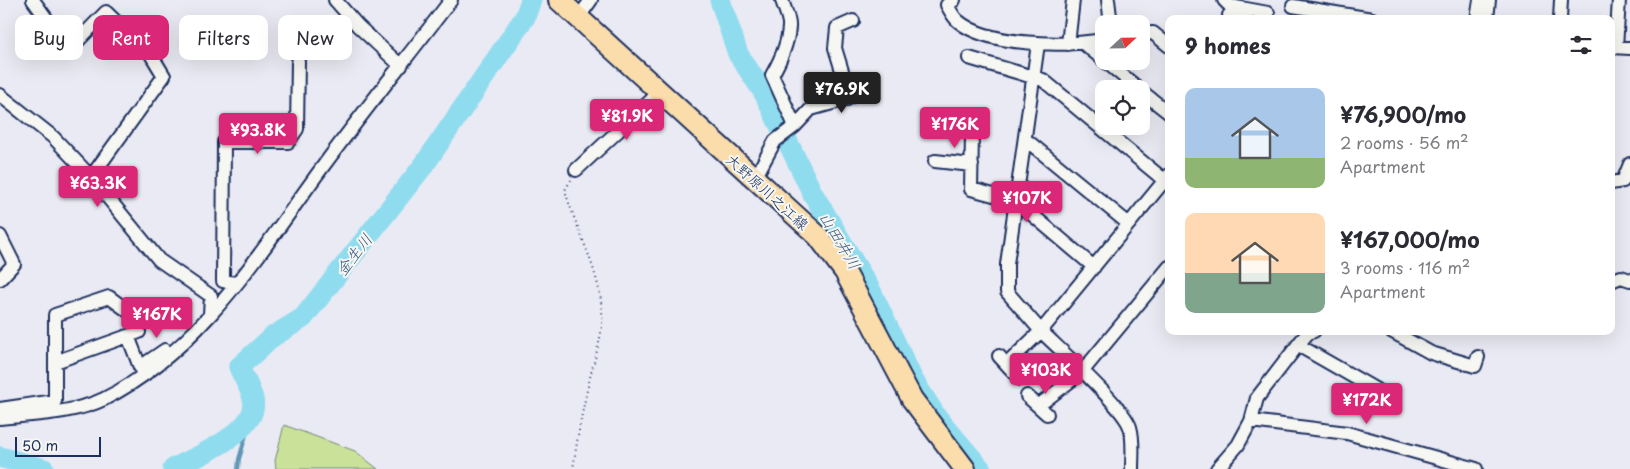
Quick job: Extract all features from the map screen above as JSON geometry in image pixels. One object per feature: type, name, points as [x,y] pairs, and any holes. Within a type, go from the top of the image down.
[{"type":"main road","name":"大野原川之江線","points":[[559,0],[818,236],[832,253],[855,289],[912,399],[965,469]]},
{"type":"street","points":[[33,0],[69,50],[106,12],[134,39],[144,43],[164,76],[91,177]]},
{"type":"street","points":[[335,0],[358,26],[401,66]]},
{"type":"street","points":[[0,418],[71,408],[102,400],[156,367],[182,346],[210,314],[229,282],[401,66],[450,0]]},
{"type":"street","points":[[578,18],[591,0]]},
{"type":"street","points":[[782,0],[789,26],[783,56],[772,75],[795,126]]},
{"type":"street","points":[[954,0],[946,5],[958,21],[984,34],[1038,44],[1095,41]]},
{"type":"street","points":[[1068,44],[1073,0]]},
{"type":"street","points":[[1108,0],[1110,15]]},
{"type":"street","points":[[1224,0],[1230,6],[1268,13],[1267,15]]},
{"type":"street","points":[[1478,15],[1480,0]]},
{"type":"street","points":[[1487,15],[1489,0]]},
{"type":"street","points":[[1560,15],[1561,0]]},
{"type":"street","points":[[1615,35],[1618,0]]},
{"type":"street","points":[[1293,8],[1343,15]]},
{"type":"street","points":[[850,97],[836,48],[837,28],[853,21]]},
{"type":"street","points":[[1150,32],[1153,32],[1165,42]]},
{"type":"street","points":[[1083,43],[1095,53]]},
{"type":"street","points":[[1038,44],[1007,264],[1007,292],[1041,331],[1114,403],[1129,424],[1132,435],[1132,469]]},
{"type":"street","points":[[1615,47],[1630,48]]},
{"type":"street","points":[[969,58],[1043,80],[1165,178]]},
{"type":"street","points":[[229,282],[224,142],[288,142],[297,130],[298,61]]},
{"type":"street","points":[[1115,70],[1128,80]]},
{"type":"street","points":[[755,178],[775,141],[795,126],[810,109],[850,97],[872,81]]},
{"type":"street","points":[[576,170],[660,92]]},
{"type":"street","points":[[0,95],[53,137],[91,177],[159,260],[211,296]]},
{"type":"street","points":[[1150,98],[1165,110]]},
{"type":"street","points":[[972,135],[971,189],[1016,201],[1094,267]]},
{"type":"street","points":[[1024,139],[1129,224]]},
{"type":"street","points":[[935,161],[972,165]]},
{"type":"street","points":[[1615,182],[1623,181],[1630,164]]},
{"type":"street","points":[[1020,379],[1003,360],[1041,331],[1165,182]]},
{"type":"street","points":[[0,236],[14,264],[0,279]]},
{"type":"street","points":[[1027,396],[1043,410],[1082,372],[1165,272]]},
{"type":"street","points":[[1615,279],[1621,277],[1630,280]]},
{"type":"street","points":[[210,314],[211,296],[229,282]]},
{"type":"street","points":[[0,409],[55,401],[55,362],[56,315],[109,297],[135,316],[139,332],[55,362]]},
{"type":"street","points":[[1217,469],[1238,445],[1250,421],[1257,398],[1306,335]]},
{"type":"street","points":[[1402,335],[1425,343],[1475,366],[1478,357]]},
{"type":"street","points":[[128,336],[140,367],[173,345],[182,346]]},
{"type":"street","points":[[1298,345],[1349,368],[1380,392]]},
{"type":"street","points":[[1250,421],[1347,433],[1476,469]]},
{"type":"path","points":[[573,469],[580,418],[602,330],[602,309],[595,275],[571,213],[565,190],[576,170]]},
{"type":"green space","points":[[284,425],[355,451],[378,469],[276,469],[275,461]]},
{"type":"waterway","name":"金生川","points":[[173,469],[224,442],[247,422],[253,411],[253,399],[239,367],[272,337],[303,318],[424,165],[525,17],[531,0]]},
{"type":"waterway","name":"山田井川","points":[[720,0],[738,54],[764,93],[813,194],[871,291],[913,380],[936,416],[981,469]]},
{"type":"waterway","points":[[238,469],[239,459],[251,418]]},
{"type":"waterway","name":"金生川","points":[[0,457],[44,469]]}]
